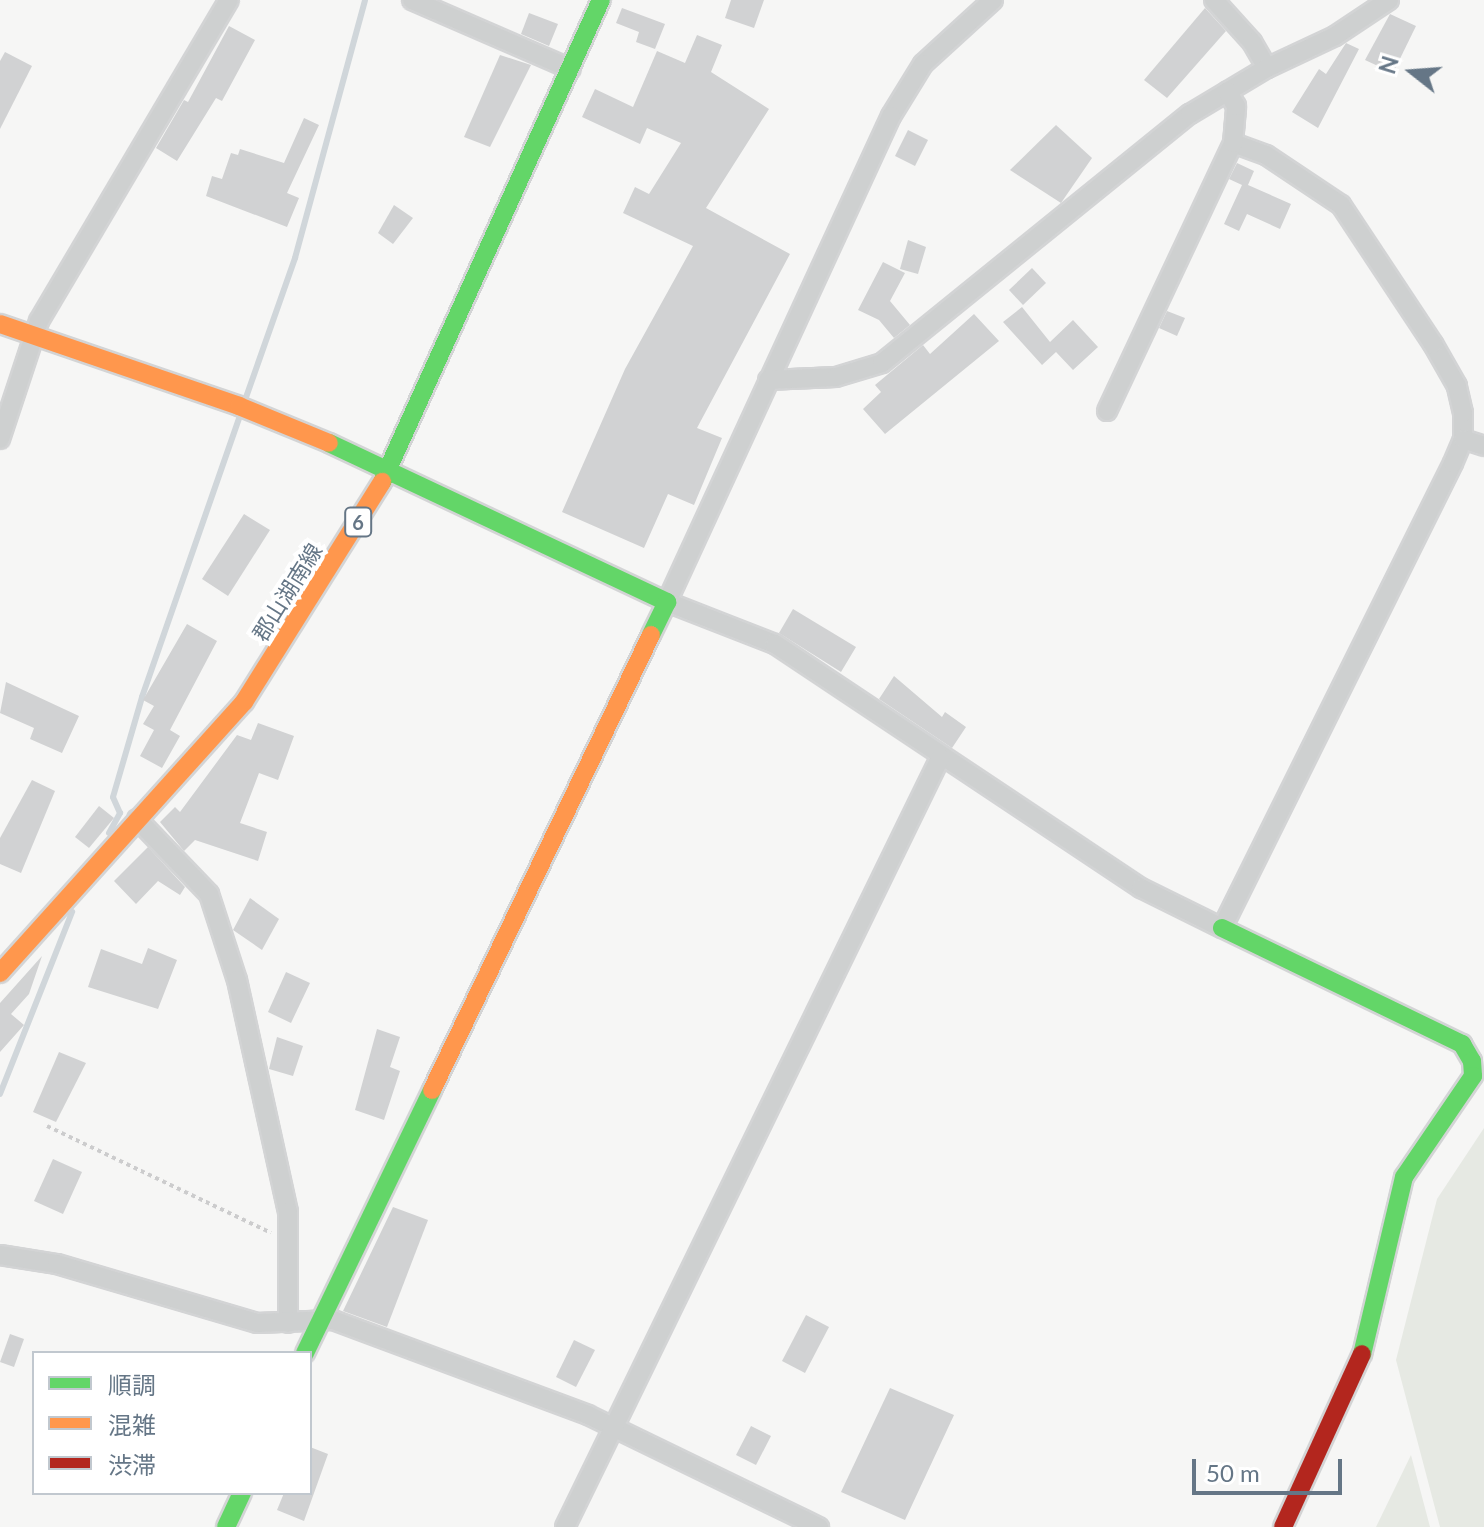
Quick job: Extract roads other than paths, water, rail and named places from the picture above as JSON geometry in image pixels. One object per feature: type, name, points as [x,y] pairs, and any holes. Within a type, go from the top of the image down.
[{"type":"street","points":[[0,439],[34,335],[229,0]]},
{"type":"street","points":[[412,0],[571,69]]},
{"type":"street","name":"郡山湖南線","points":[[0,973],[244,702],[390,469],[601,0]]},
{"type":"street","points":[[306,1351],[667,602],[891,116],[923,64],[993,0]]},
{"type":"street","points":[[1214,0],[1252,42],[1267,68]]},
{"type":"street","points":[[768,380],[836,377],[882,363],[1190,114],[1267,68],[1335,36],[1389,0]]},
{"type":"street","points":[[1107,411],[1233,143],[1236,106],[1227,91]]},
{"type":"street","points":[[1222,928],[1463,439],[1457,386],[1345,211],[1266,155],[1233,143]]},
{"type":"street","points":[[0,324],[239,406],[390,469],[667,602],[775,644],[940,758],[1141,888],[1462,1044],[1472,1061],[1473,1076],[1404,1177],[1367,1344],[1283,1527]]},
{"type":"street","points":[[1463,439],[1484,446]]},
{"type":"street","points":[[565,1527],[940,758]]},
{"type":"street","points":[[137,819],[200,879],[215,909],[279,1158],[288,1241],[288,1323]]},
{"type":"street","points":[[0,1255],[57,1264],[242,1320],[288,1323],[321,1318],[613,1428],[819,1527]]},
{"type":"street","points":[[226,1527],[241,1495]]},
{"type":"waterway","points":[[244,403],[295,258],[365,0]]},
{"type":"waterway","points":[[109,833],[120,813],[113,797],[142,697],[241,413]]},
{"type":"waterway","points":[[0,1094],[72,912]]}]
